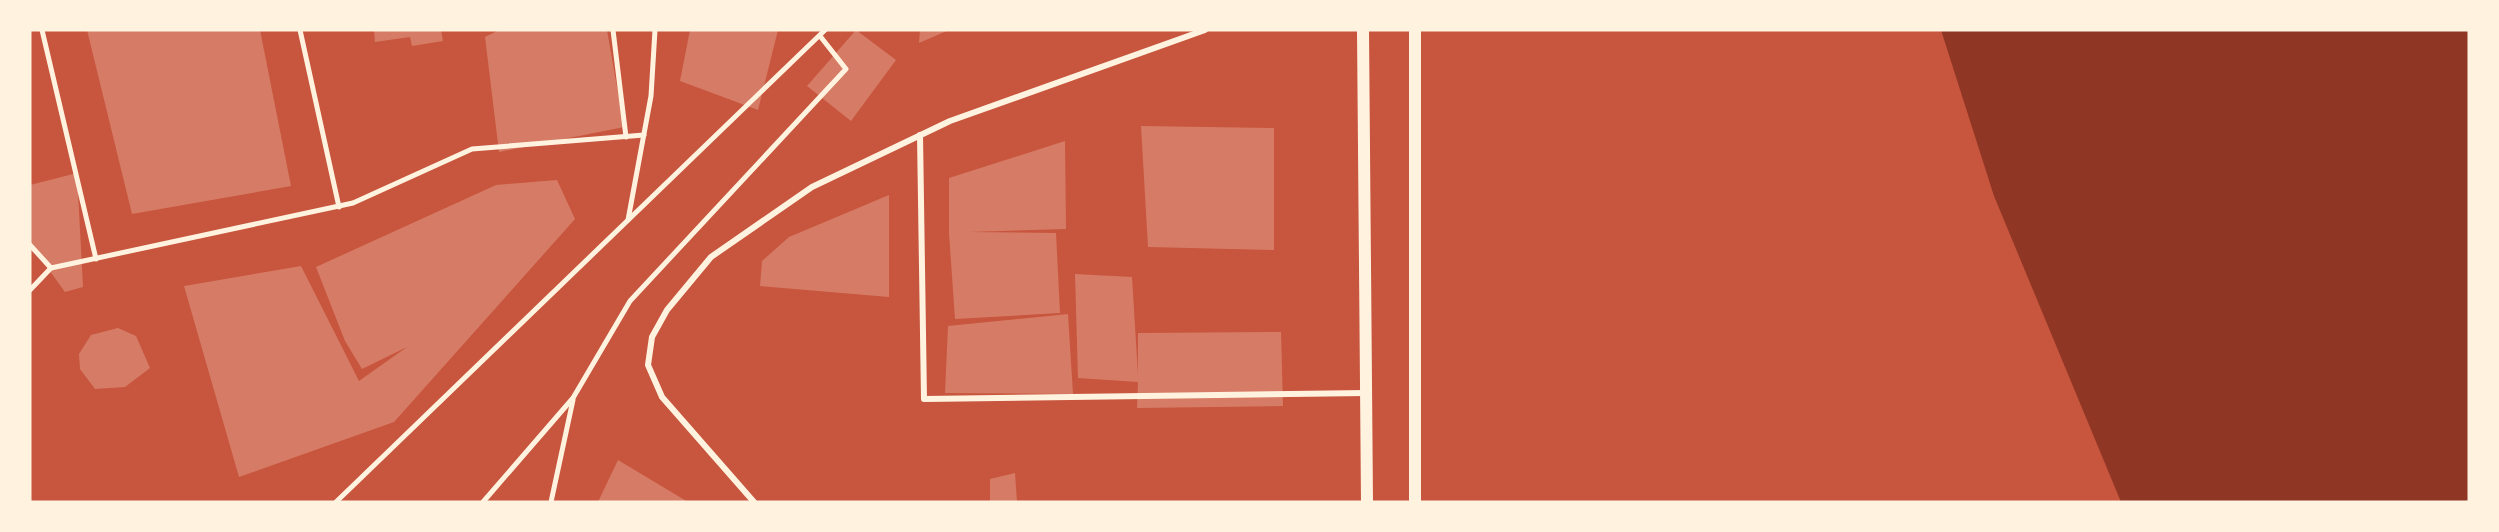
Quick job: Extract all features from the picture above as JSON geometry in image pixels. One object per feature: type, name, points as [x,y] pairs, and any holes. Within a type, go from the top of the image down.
[{"type":"main road","points":[[1363,30],[1367,502]]},
{"type":"main road","points":[[1415,30],[1415,502]]},
{"type":"street","points":[[42,30],[96,259]]},
{"type":"street","points":[[300,30],[339,207]]},
{"type":"street","points":[[613,30],[626,137]]},
{"type":"street","points":[[628,221],[651,96],[655,30]]},
{"type":"street","points":[[336,502],[825,30]]},
{"type":"street","points":[[754,502],[662,397],[648,365],[652,337],[667,310],[711,257],[812,188],[950,121],[1205,30]]},
{"type":"street","points":[[483,502],[573,398],[630,301],[846,69],[820,36]]},
{"type":"street","points":[[30,290],[51,268],[352,204],[472,149],[644,135]]},
{"type":"street","points":[[920,135],[924,399],[1367,393]]},
{"type":"street","points":[[30,245],[51,268]]},
{"type":"street","points":[[551,502],[573,398]]},
{"type":"shaded area","points":[[1941,30],[2469,30],[2469,502],[2121,502],[1994,196]]},
{"type":"building","points":[[87,30],[260,30],[291,186],[132,214]]},
{"type":"building","points":[[374,30],[441,30],[443,41],[412,46],[410,37],[375,42]]},
{"type":"building","points":[[499,30],[607,30],[624,127],[499,152],[485,37]]},
{"type":"building","points":[[690,30],[778,30],[758,110],[680,81]]},
{"type":"building","points":[[856,30],[896,60],[851,121],[807,86]]},
{"type":"building","points":[[920,30],[949,30],[919,43]]},
{"type":"building","points":[[1141,126],[1274,128],[1274,250],[1148,247]]},
{"type":"building","points":[[1065,141],[1066,229],[968,232],[1056,233],[1060,313],[955,319],[949,233],[949,178]]},
{"type":"building","points":[[77,173],[83,287],[65,292],[30,244],[30,185]]},
{"type":"building","points":[[557,180],[575,219],[394,422],[239,477],[184,286],[301,266],[359,381],[407,347],[362,369],[345,341],[316,267],[496,185]]},
{"type":"building","points":[[889,195],[889,297],[760,286],[762,261],[789,237]]},
{"type":"building","points":[[1075,274],[1132,277],[1138,375],[1138,333],[1281,332],[1283,406],[1137,408],[1138,382],[1078,378]]},
{"type":"building","points":[[1068,314],[1073,394],[945,393],[948,326]]},
{"type":"building","points":[[118,328],[136,336],[150,368],[125,387],[95,389],[80,369],[79,354],[91,335]]},
{"type":"building","points":[[618,460],[688,502],[598,502]]},
{"type":"building","points":[[1015,473],[1017,502],[990,502],[990,479]]}]
